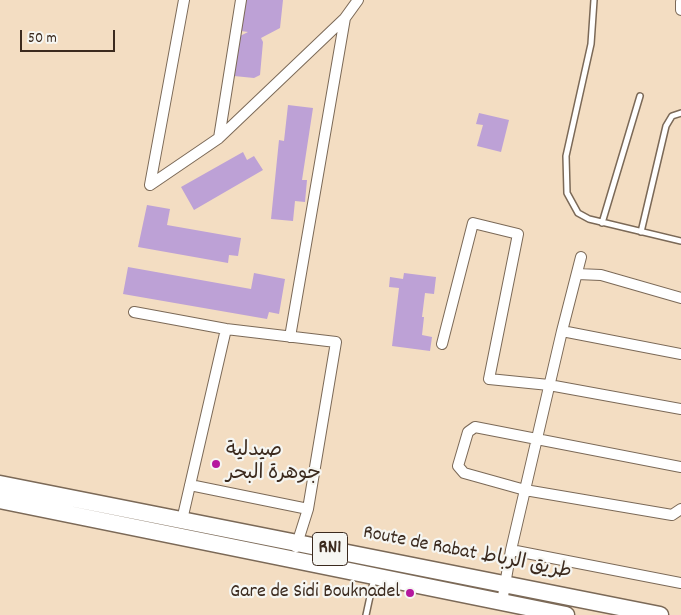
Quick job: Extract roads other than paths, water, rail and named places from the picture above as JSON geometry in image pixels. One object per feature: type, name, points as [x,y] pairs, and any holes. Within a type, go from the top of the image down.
[{"type":"main road","name":"Route de Rabat طريق الرباط","points":[[0,484],[660,615]]},
{"type":"main road","name":"Route de Rabat طريق الرباط","points":[[0,500],[566,615]]},
{"type":"street","points":[[184,0],[150,185],[219,138],[345,18],[358,0]]},
{"type":"street","points":[[219,138],[241,0]]},
{"type":"street","points":[[681,2],[681,10]]},
{"type":"street","points":[[290,337],[345,18]]},
{"type":"street","points":[[442,344],[473,223],[518,234],[489,379],[549,385],[681,409]]},
{"type":"street","points":[[502,602],[510,550],[581,257]]},
{"type":"street","points":[[577,274],[601,276],[681,298]]},
{"type":"street","points":[[134,312],[226,329],[336,342],[308,509],[293,560]]},
{"type":"street","points":[[182,520],[226,329]]},
{"type":"street","points":[[562,331],[681,354]]},
{"type":"street","points":[[681,467],[476,427],[468,432],[458,466],[464,473],[525,490],[672,515],[681,509]]},
{"type":"street","points":[[190,485],[308,509]]},
{"type":"street","points":[[510,550],[681,583]]},
{"type":"lane","points":[[594,0],[591,44],[566,156],[566,193],[578,213],[602,223],[681,240]]},
{"type":"lane","points":[[602,223],[640,96]]},
{"type":"lane","points":[[642,232],[666,126],[672,116],[681,113]]},
{"type":"lane","points":[[366,615],[374,577]]},
{"type":"place","name":"صيدلية جوهرة البحر","points":[[216,464]]},
{"type":"place","name":"Gare de Sidi Bouknadel","points":[[410,593]]}]
